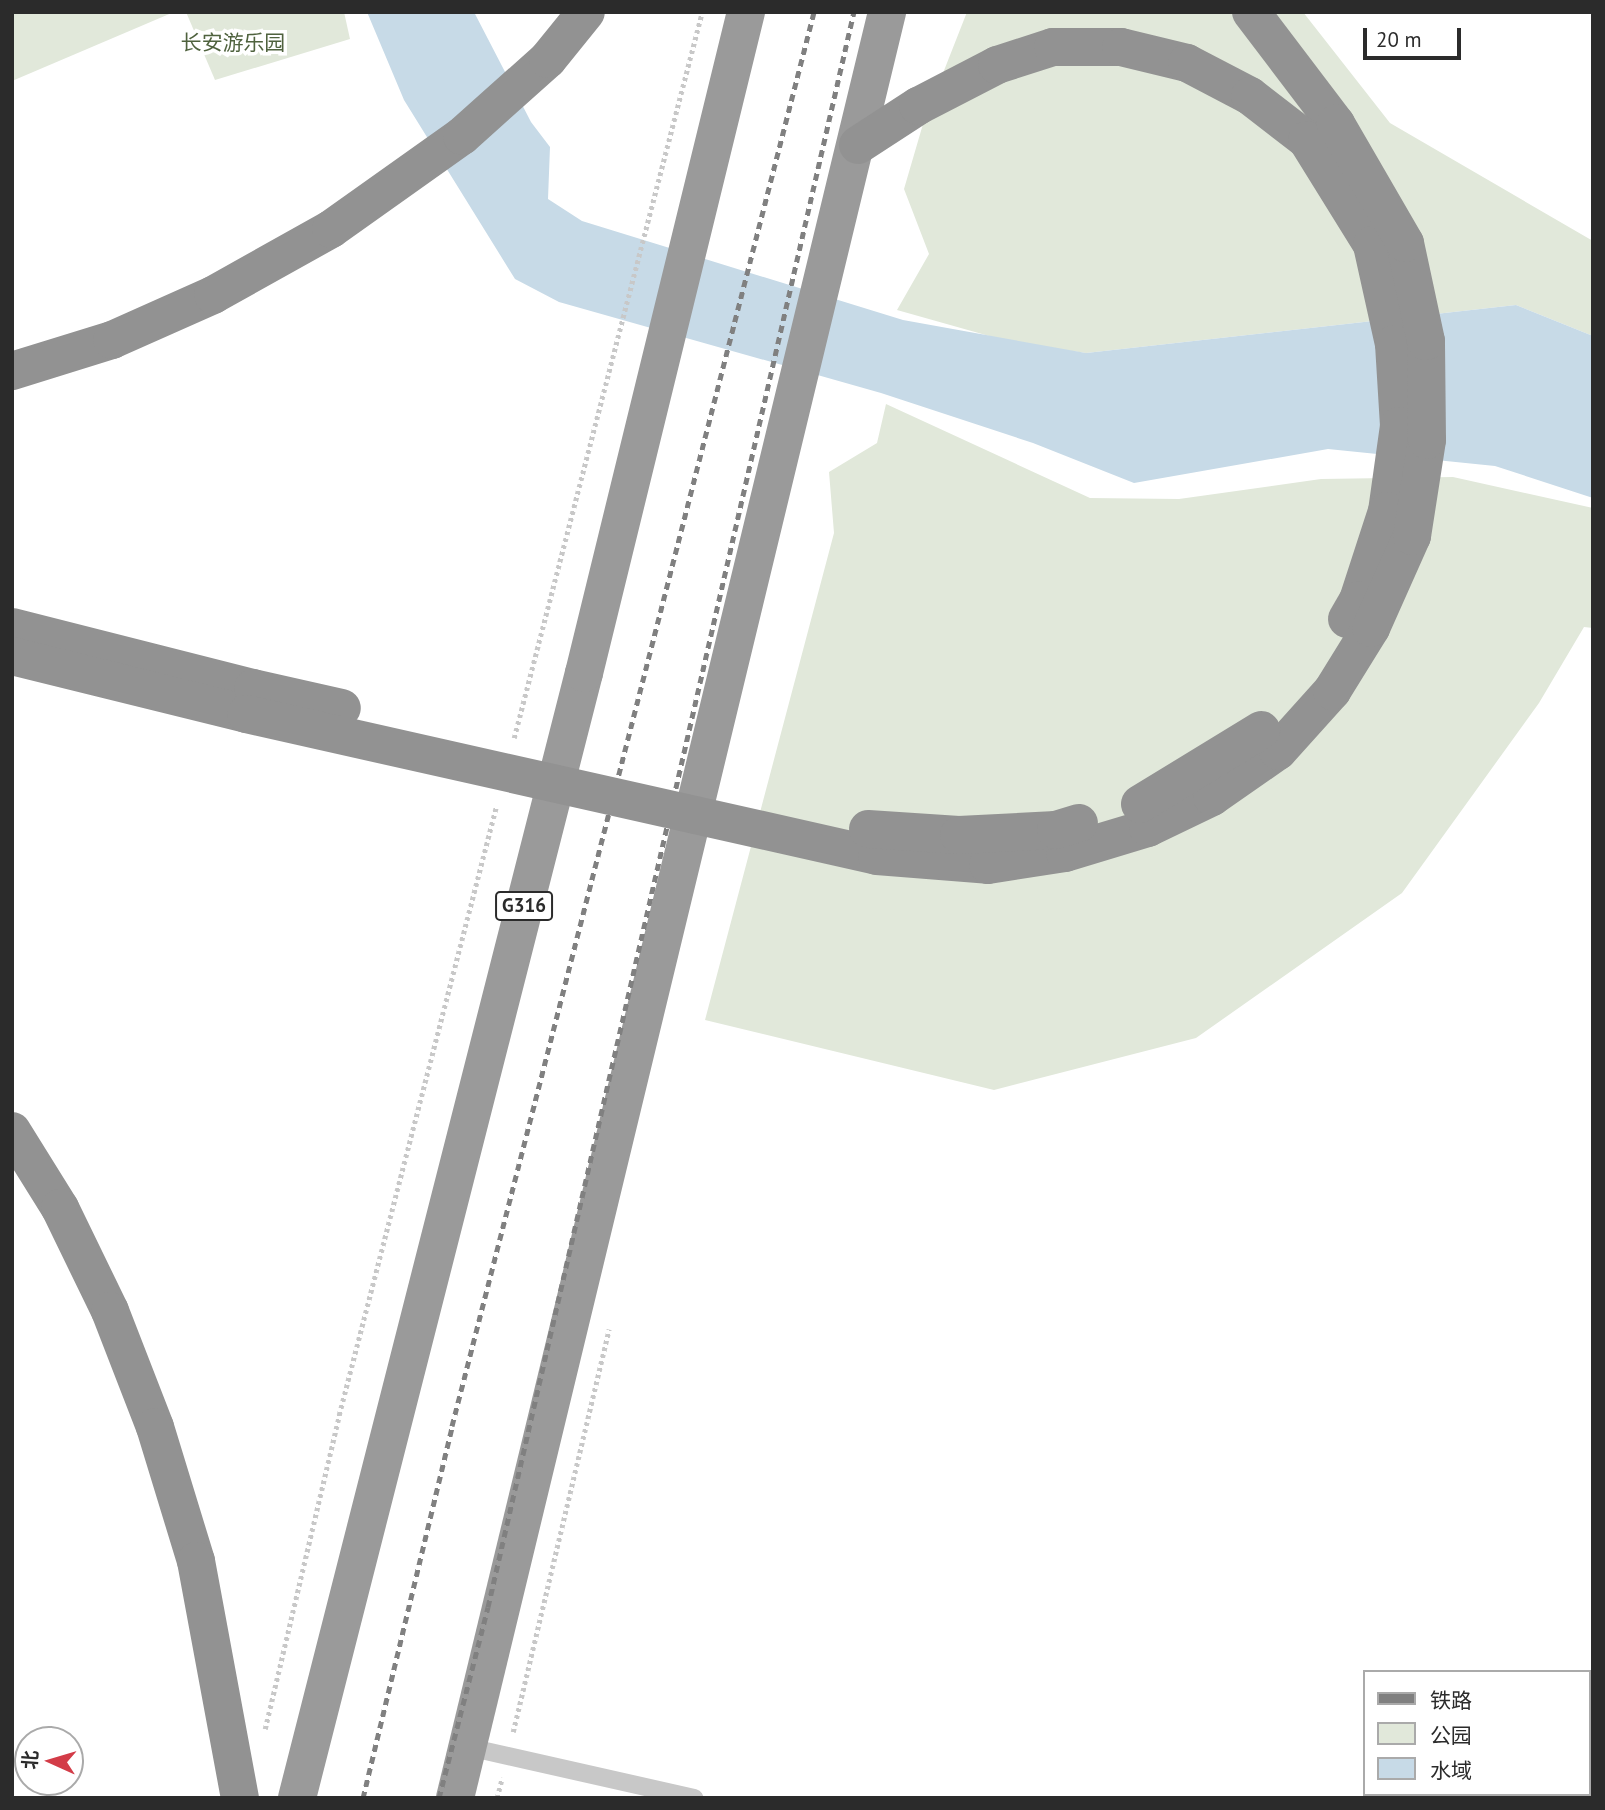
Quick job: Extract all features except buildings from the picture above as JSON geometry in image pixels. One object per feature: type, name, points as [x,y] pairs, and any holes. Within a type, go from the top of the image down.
[{"type":"highway","points":[[12,371],[112,340],[175,312],[331,229],[462,136],[548,59],[586,12]]},
{"type":"highway","name":"G316","points":[[297,1798],[584,673],[746,12]]},
{"type":"highway","points":[[455,1798],[726,671],[858,145],[887,12]]},
{"type":"highway","points":[[12,656],[249,701],[877,856],[974,864],[1065,853],[1149,828],[1212,797],[1278,751],[1332,691],[1371,628],[1412,536],[1427,440],[1426,341],[1405,243],[1322,132],[1251,12]]},
{"type":"highway","points":[[858,145],[997,65],[1054,47],[1121,47],[1187,62],[1322,132]]},
{"type":"highway","points":[[12,627],[249,701]]},
{"type":"highway","points":[[12,1131],[60,1208],[99,1288],[155,1427],[196,1561],[240,1798]]},
{"type":"lane","points":[[468,1747],[694,1798]]},
{"type":"path","points":[[513,741],[702,12]]},
{"type":"path","points":[[264,1732],[339,1415],[499,795]]},
{"type":"green space","name":"长安游乐园","points":[[12,12],[174,12],[12,81]]},
{"type":"green space","name":"长安游乐园","points":[[186,12],[344,12],[350,39],[215,80]]},
{"type":"green space","points":[[967,12],[1303,12],[1390,123],[1593,241],[1593,336],[1516,305],[1086,353],[1014,343],[897,310],[929,254],[904,189],[923,124]]},
{"type":"green space","points":[[886,404],[1090,498],[1179,499],[1321,479],[1453,477],[1593,508],[1593,628],[1584,627],[1539,703],[1402,893],[1196,1038],[994,1090],[705,1020],[834,533],[829,472],[877,443]]},
{"type":"water","points":[[367,12],[474,12],[531,122],[550,147],[548,199],[582,221],[903,320],[1086,353],[1516,305],[1593,336],[1593,498],[1495,466],[1328,449],[1134,483],[1033,443],[881,393],[559,302],[515,279],[404,100]]},
{"type":"railway","points":[[363,1798],[452,1426],[814,12]]},
{"type":"railway","points":[[439,1798],[488,1607],[854,12]]}]
